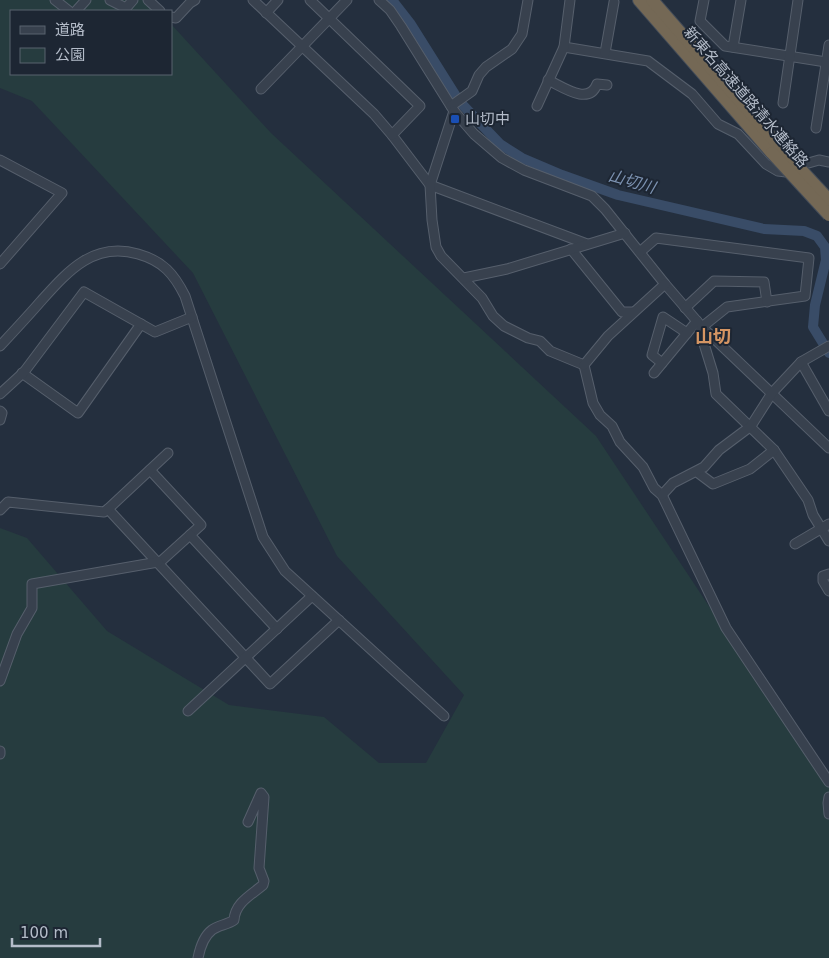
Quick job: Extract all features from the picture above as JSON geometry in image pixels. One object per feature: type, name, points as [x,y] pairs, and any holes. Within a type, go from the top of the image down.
[{"type":"highway","name":"新東名高速道路清水連絡路","points":[[639,0],[776,150],[829,200]]},
{"type":"highway","name":"新東名高速道路清水連絡路","points":[[652,0],[829,215]]},
{"type":"street","points":[[55,0],[68,10]]},
{"type":"street","points":[[77,10],[86,0]]},
{"type":"street","points":[[110,0],[126,8],[133,0]]},
{"type":"street","points":[[148,0],[159,10]]},
{"type":"street","points":[[253,0],[374,114],[430,185],[587,244]]},
{"type":"street","points":[[266,12],[278,0]]},
{"type":"street","points":[[310,0],[420,106],[392,135]]},
{"type":"street","points":[[261,89],[347,0]]},
{"type":"street","points":[[379,0],[390,10],[474,134],[502,158],[524,170],[592,196],[625,233],[699,324],[829,448]]},
{"type":"street","points":[[528,0],[522,34],[512,49],[486,67],[479,75],[472,91],[454,107],[430,185],[436,247],[441,256],[464,278],[482,298],[493,316],[504,326],[528,338],[540,341],[550,351],[584,364]]},
{"type":"street","points":[[537,106],[564,47],[570,0]]},
{"type":"street","points":[[704,0],[700,21],[725,46],[826,62]]},
{"type":"street","points":[[733,47],[740,0]]},
{"type":"street","points":[[783,103],[798,0]]},
{"type":"street","points":[[172,18],[176,18],[191,1]]},
{"type":"street","points":[[606,53],[614,2]]},
{"type":"street","points":[[816,128],[824,105],[826,62],[829,45]]},
{"type":"street","points":[[564,47],[648,61],[692,94],[718,124],[738,134],[766,164],[778,171],[786,172],[819,160],[829,162]]},
{"type":"street","points":[[548,80],[581,95],[589,95],[594,91],[597,84],[607,85]]},
{"type":"street","points":[[0,160],[62,193],[0,264]]},
{"type":"street","points":[[464,278],[507,269],[625,233]]},
{"type":"street","points":[[640,252],[656,238],[809,258],[804,296],[727,307],[687,333],[654,373]]},
{"type":"street","points":[[571,249],[622,312],[633,312]]},
{"type":"street","points":[[0,346],[65,274],[88,259],[103,252],[132,252],[148,257],[162,265],[175,277],[185,296],[263,537],[285,571],[444,716]]},
{"type":"street","points":[[685,308],[714,281],[764,282],[767,302]]},
{"type":"street","points":[[584,364],[608,336],[665,284]]},
{"type":"street","points":[[0,394],[22,373],[84,292],[155,332],[192,317]]},
{"type":"street","points":[[662,363],[652,355],[663,317],[687,333]]},
{"type":"street","points":[[22,373],[78,412],[141,324]]},
{"type":"street","points":[[699,324],[713,373],[716,394],[774,450],[808,500],[813,515],[825,525],[829,540]]},
{"type":"street","points":[[662,495],[674,483],[704,467],[719,450],[751,426],[772,393],[801,362],[829,346]]},
{"type":"street","points":[[801,362],[829,411]]},
{"type":"street","points":[[584,364],[593,403],[600,415],[612,426],[620,442],[643,467],[654,488],[662,495],[726,628],[828,777]]},
{"type":"street","points":[[0,410],[2,413],[0,420]]},
{"type":"street","points":[[697,472],[713,484],[750,469],[774,450]]},
{"type":"street","points":[[0,510],[8,502],[104,512],[168,453]]},
{"type":"street","points":[[0,681],[17,634],[32,608],[32,584],[159,563],[201,525],[150,470]]},
{"type":"street","points":[[108,509],[270,684],[338,620]]},
{"type":"street","points":[[795,544],[825,525]]},
{"type":"street","points":[[190,535],[277,629]]},
{"type":"street","points":[[829,574],[823,576],[823,581],[829,591]]},
{"type":"street","points":[[188,711],[312,596]]},
{"type":"street","points":[[198,958],[201,944],[212,929],[229,924],[234,920],[234,912],[241,903],[264,886],[259,868],[264,797],[261,793],[248,822]]},
{"type":"street","points":[[829,797],[829,814]]},
{"type":"green space","points":[[0,0],[149,0],[159,10],[10,10],[10,75],[172,75],[172,25],[271,133],[596,436],[764,689],[829,777],[829,958],[0,958],[0,528],[27,538],[107,631],[229,705],[324,717],[379,763],[426,763],[464,695],[337,556],[193,273],[32,101],[0,88]]},
{"type":"waterway","name":"山切川","points":[[392,0],[410,23],[459,101],[500,144],[522,158],[618,195],[764,229],[804,231],[817,236],[825,247],[826,260],[815,305],[813,327],[829,353]]},
{"type":"place","name":"山切中","points":[[455,119]]},
{"type":"district","name":"山切","points":[[713,337]]}]
